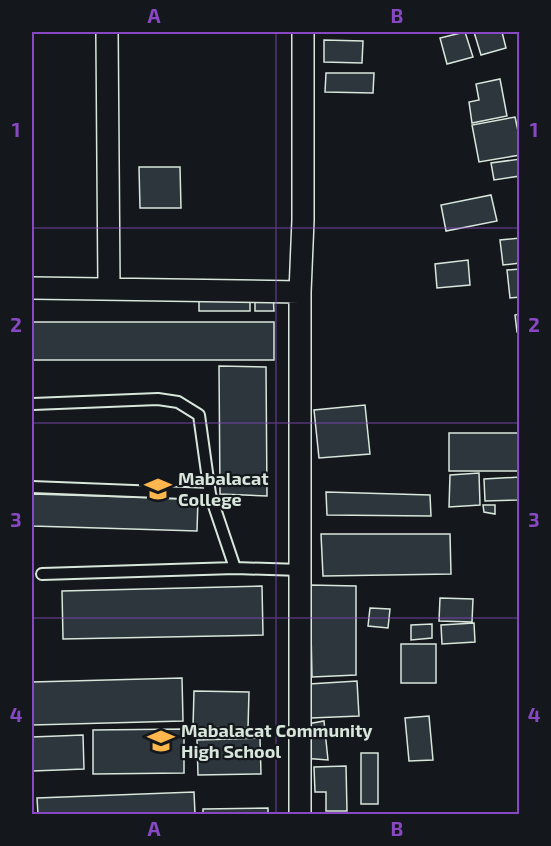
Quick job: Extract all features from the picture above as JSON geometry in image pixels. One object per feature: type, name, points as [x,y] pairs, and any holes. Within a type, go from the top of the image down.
[{"type":"street","points":[[106,32],[109,288]]},
{"type":"street","points":[[300,814],[300,292],[303,220],[303,32]]},
{"type":"street","points":[[32,288],[300,292]]},
{"type":"lane","points":[[33,404],[158,399],[177,402],[200,415],[210,494],[235,568]]},
{"type":"lane","points":[[32,487],[210,494]]},
{"type":"lane","points":[[42,574],[235,568],[301,570]]},
{"type":"building","points":[[465,32],[473,57],[447,64],[440,38]]},
{"type":"building","points":[[474,32],[502,32],[506,48],[481,55]]},
{"type":"building","points":[[324,40],[363,41],[362,63],[324,62]]},
{"type":"building","points":[[326,73],[374,73],[373,93],[325,92]]},
{"type":"building","points":[[500,79],[507,116],[472,123],[469,102],[479,100],[476,84]]},
{"type":"building","points":[[515,117],[520,140],[520,155],[479,162],[472,125]]},
{"type":"building","points":[[520,159],[520,176],[494,180],[491,163]]},
{"type":"building","points":[[139,167],[180,167],[181,208],[140,208]]},
{"type":"building","points":[[491,195],[497,221],[446,231],[441,205]]},
{"type":"building","points":[[520,238],[520,263],[503,265],[500,240]]},
{"type":"building","points":[[468,260],[470,285],[437,288],[435,264]]},
{"type":"building","points":[[520,269],[520,297],[510,298],[507,270]]},
{"type":"building","points":[[255,295],[273,295],[274,311],[255,311]]},
{"type":"building","points":[[199,298],[250,298],[250,311],[199,311]]},
{"type":"building","points":[[520,314],[520,332],[517,332],[515,315]]},
{"type":"building","points":[[32,322],[274,322],[274,360],[32,360]]},
{"type":"building","points":[[219,366],[266,367],[267,496],[220,494]]},
{"type":"building","points":[[365,405],[370,454],[319,458],[314,410]]},
{"type":"building","points":[[449,433],[520,433],[520,471],[449,471]]},
{"type":"building","points":[[479,473],[480,505],[449,507],[450,475]]},
{"type":"building","points":[[520,477],[520,500],[485,501],[484,479]]},
{"type":"building","points":[[326,492],[430,495],[431,516],[327,515]]},
{"type":"building","points":[[32,494],[198,499],[197,531],[32,526]]},
{"type":"building","points":[[483,505],[495,505],[495,514],[484,512]]},
{"type":"building","points":[[321,534],[450,534],[451,574],[323,576]]},
{"type":"building","points":[[310,585],[356,586],[356,675],[312,677]]},
{"type":"building","points":[[262,586],[263,635],[63,639],[62,591]]},
{"type":"building","points":[[440,598],[473,599],[472,622],[439,621]]},
{"type":"building","points":[[370,608],[390,609],[388,628],[368,626]]},
{"type":"building","points":[[474,623],[475,642],[442,644],[441,625]]},
{"type":"building","points":[[432,624],[432,638],[411,640],[411,625]]},
{"type":"building","points":[[401,644],[436,644],[436,683],[401,683]]},
{"type":"building","points":[[182,678],[183,721],[32,725],[32,682]]},
{"type":"building","points":[[357,681],[359,716],[311,718],[309,684]]},
{"type":"building","points":[[194,691],[249,692],[248,728],[193,727]]},
{"type":"building","points":[[429,716],[433,760],[409,761],[405,718]]},
{"type":"building","points":[[324,721],[328,760],[302,758],[302,725]]},
{"type":"building","points":[[184,729],[184,773],[93,774],[93,730]]},
{"type":"building","points":[[83,735],[84,769],[33,771],[32,737]]},
{"type":"building","points":[[260,738],[261,774],[198,775],[197,740]]},
{"type":"building","points":[[361,753],[378,753],[378,804],[361,804]]},
{"type":"building","points":[[346,766],[347,811],[326,811],[326,792],[315,792],[314,767]]},
{"type":"building","points":[[194,792],[195,814],[38,814],[37,798]]},
{"type":"building","points":[[268,808],[268,814],[203,814],[203,809]]},
{"type":"place","name":"Mabalacat College","points":[[158,489]]},
{"type":"place","name":"Mabalacat Community High School","points":[[161,741]]}]
